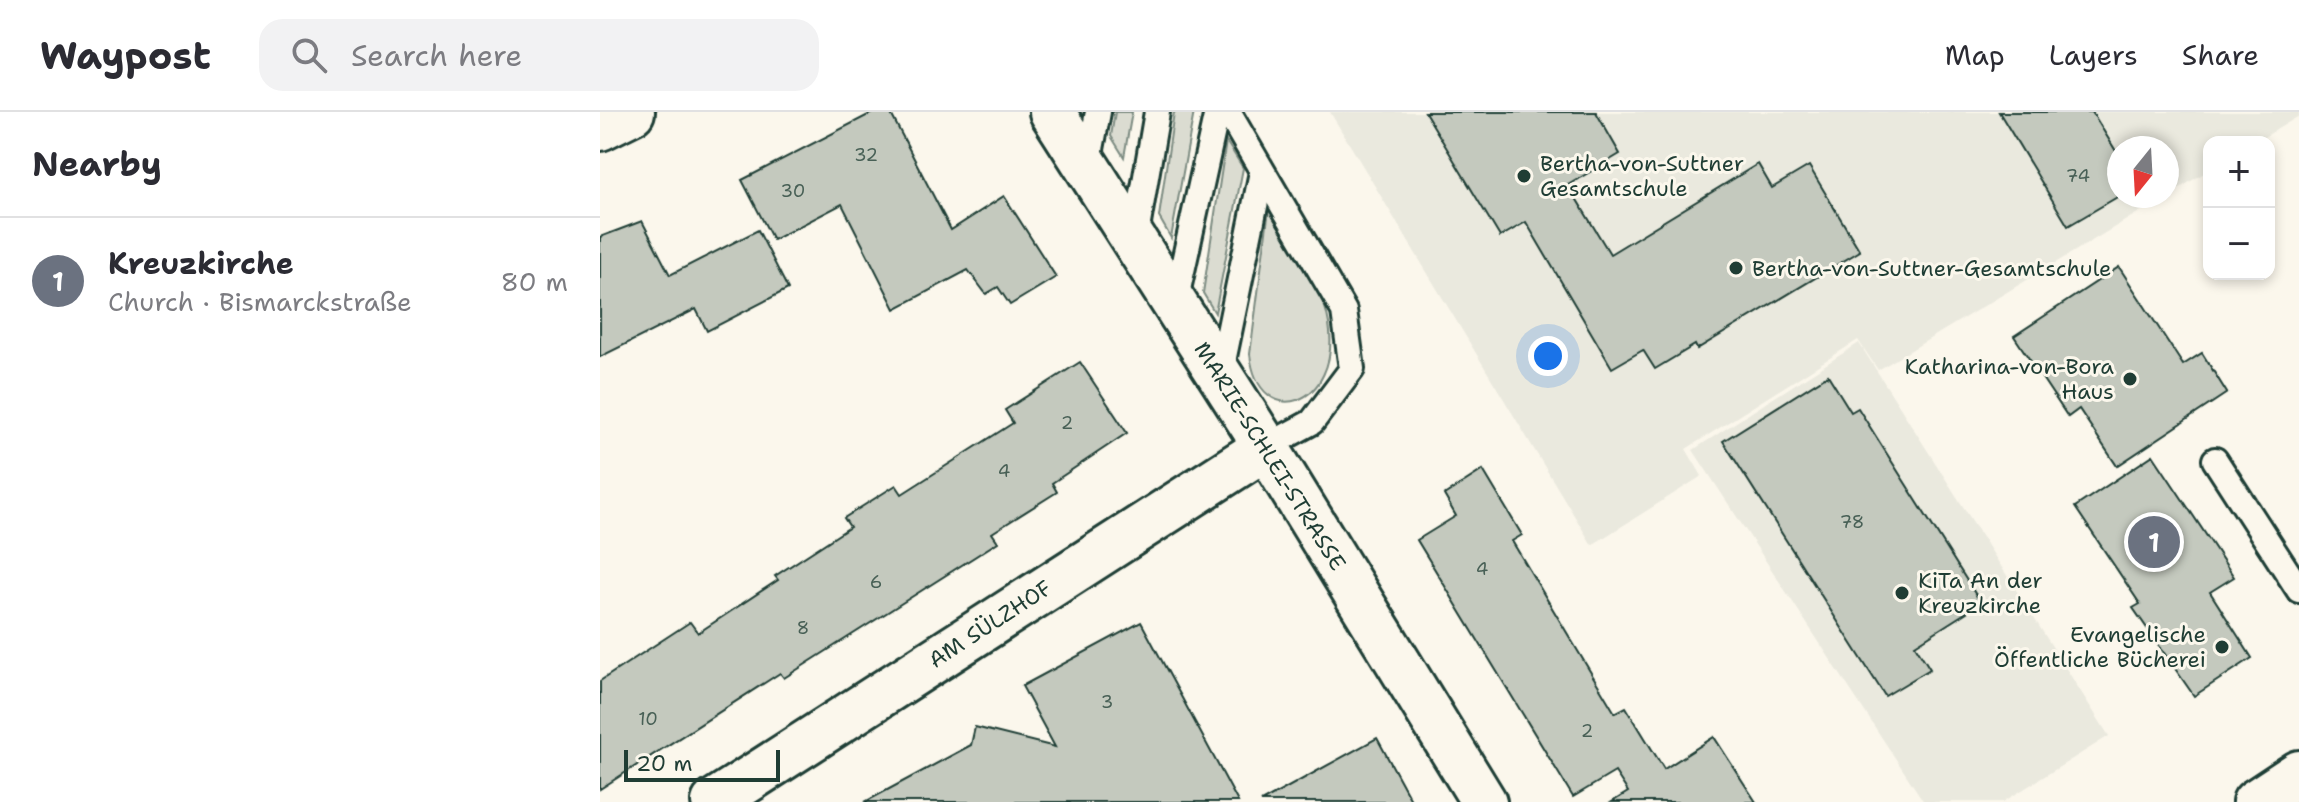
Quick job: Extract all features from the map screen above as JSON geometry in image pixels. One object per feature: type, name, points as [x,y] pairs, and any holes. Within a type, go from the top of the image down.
[{"type":"street","points":[[600,128],[632,112]]},
{"type":"street","name":"MARIE-SCHLEI-STRASSE","points":[[1052,112],[1266,447],[1484,802]]},
{"type":"street","name":"AM SÜLZHOF","points":[[714,802],[1266,447]]},
{"type":"street","points":[[2255,802],[2299,773]]},
{"type":"lane","points":[[1087,168],[1098,112]]},
{"type":"lane","points":[[1135,243],[1157,112]]},
{"type":"lane","points":[[1174,305],[1217,112]]},
{"type":"lane","points":[[1228,112],[1344,311],[1352,369],[1312,422],[1266,447]]},
{"type":"lane","points":[[1220,376],[1262,172]]},
{"type":"lane","points":[[2215,460],[2299,590]]},
{"type":"shaded area","points":[[1115,112],[1132,112],[1124,157],[1111,136]]},
{"type":"shaded area","points":[[1174,112],[1194,112],[1171,238],[1159,217]]},
{"type":"shaded area","name":"Bertha-von-Suttner-Gesamtschule","points":[[1330,112],[2299,112],[2299,116],[2266,136],[2203,136],[2203,174],[2179,189],[2179,136],[2107,136],[2107,208],[2146,208],[1878,370],[1858,340],[1686,449],[1702,476],[1592,545]]},
{"type":"shaded area","points":[[1226,141],[1243,168],[1215,313],[1203,293]]},
{"type":"shaded area","points":[[1269,209],[1313,279],[1329,324],[1330,352],[1323,375],[1312,391],[1298,400],[1282,401],[1268,395],[1257,379],[1250,354]]},
{"type":"shaded area","name":"KiTa An der Kreuzkirche","points":[[1859,343],[2109,736],[2003,802],[1924,802],[1693,450]]},
{"type":"building","points":[[874,112],[890,112],[951,230],[1004,196],[1056,277],[1010,305],[998,287],[986,294],[968,270],[895,309],[842,204],[773,240],[742,180]]},
{"type":"building","points":[[1425,112],[1596,112],[1620,154],[1568,185],[1610,254],[1758,164],[1772,188],[1809,166],[1860,251],[1697,349],[1695,345],[1655,369],[1643,350],[1612,368],[1526,222],[1500,237]]},
{"type":"building","points":[[1999,112],[2092,112],[2107,136],[2107,203],[2068,226]]},
{"type":"building","points":[[642,221],[670,275],[758,230],[788,289],[707,331],[696,309],[600,357],[600,237]]},
{"type":"building","name":"Katharina-von-Bora Haus","points":[[2119,267],[2183,365],[2202,353],[2227,393],[2117,466],[2079,409],[2068,417],[2014,336]]},
{"type":"building","points":[[1080,362],[1127,433],[1052,483],[1057,492],[992,533],[998,542],[784,678],[780,673],[600,789],[600,681],[690,622],[698,633],[778,580],[775,576],[850,527],[844,518],[896,485],[902,494],[1013,423],[1005,410]]},
{"type":"building","points":[[1828,375],[1851,412],[1858,408],[1981,603],[1915,645],[1930,669],[1885,696],[1723,441]]},
{"type":"building","points":[[2153,455],[2234,577],[2210,592],[2252,658],[2194,696],[2133,608],[2140,604],[2075,507]]},
{"type":"building","points":[[1483,470],[1522,535],[1512,541],[1615,713],[1626,707],[1664,769],[1714,737],[1756,802],[1612,802],[1628,792],[1615,772],[1573,797],[1417,540],[1456,516],[1444,495]]},
{"type":"building","points":[[1141,622],[1238,802],[865,802],[971,745],[975,727],[1055,747],[1022,686]]},
{"type":"building","points":[[1377,738],[1412,802],[1261,802]]},
{"type":"place","name":"Bertha-von-Suttner Gesamtschule","points":[[1524,176]]},
{"type":"place","name":"Bertha-von-Suttner-Gesamtschule","points":[[1736,268]]},
{"type":"place","name":"Katharina-von-Bora Haus","points":[[2130,379]]},
{"type":"place","name":"Kreuzkirche","points":[[2154,542]]},
{"type":"place","name":"KiTa An der Kreuzkirche","points":[[1902,593]]},
{"type":"place","name":"Evangelische Öffentliche Bücherei","points":[[2222,647]]}]
